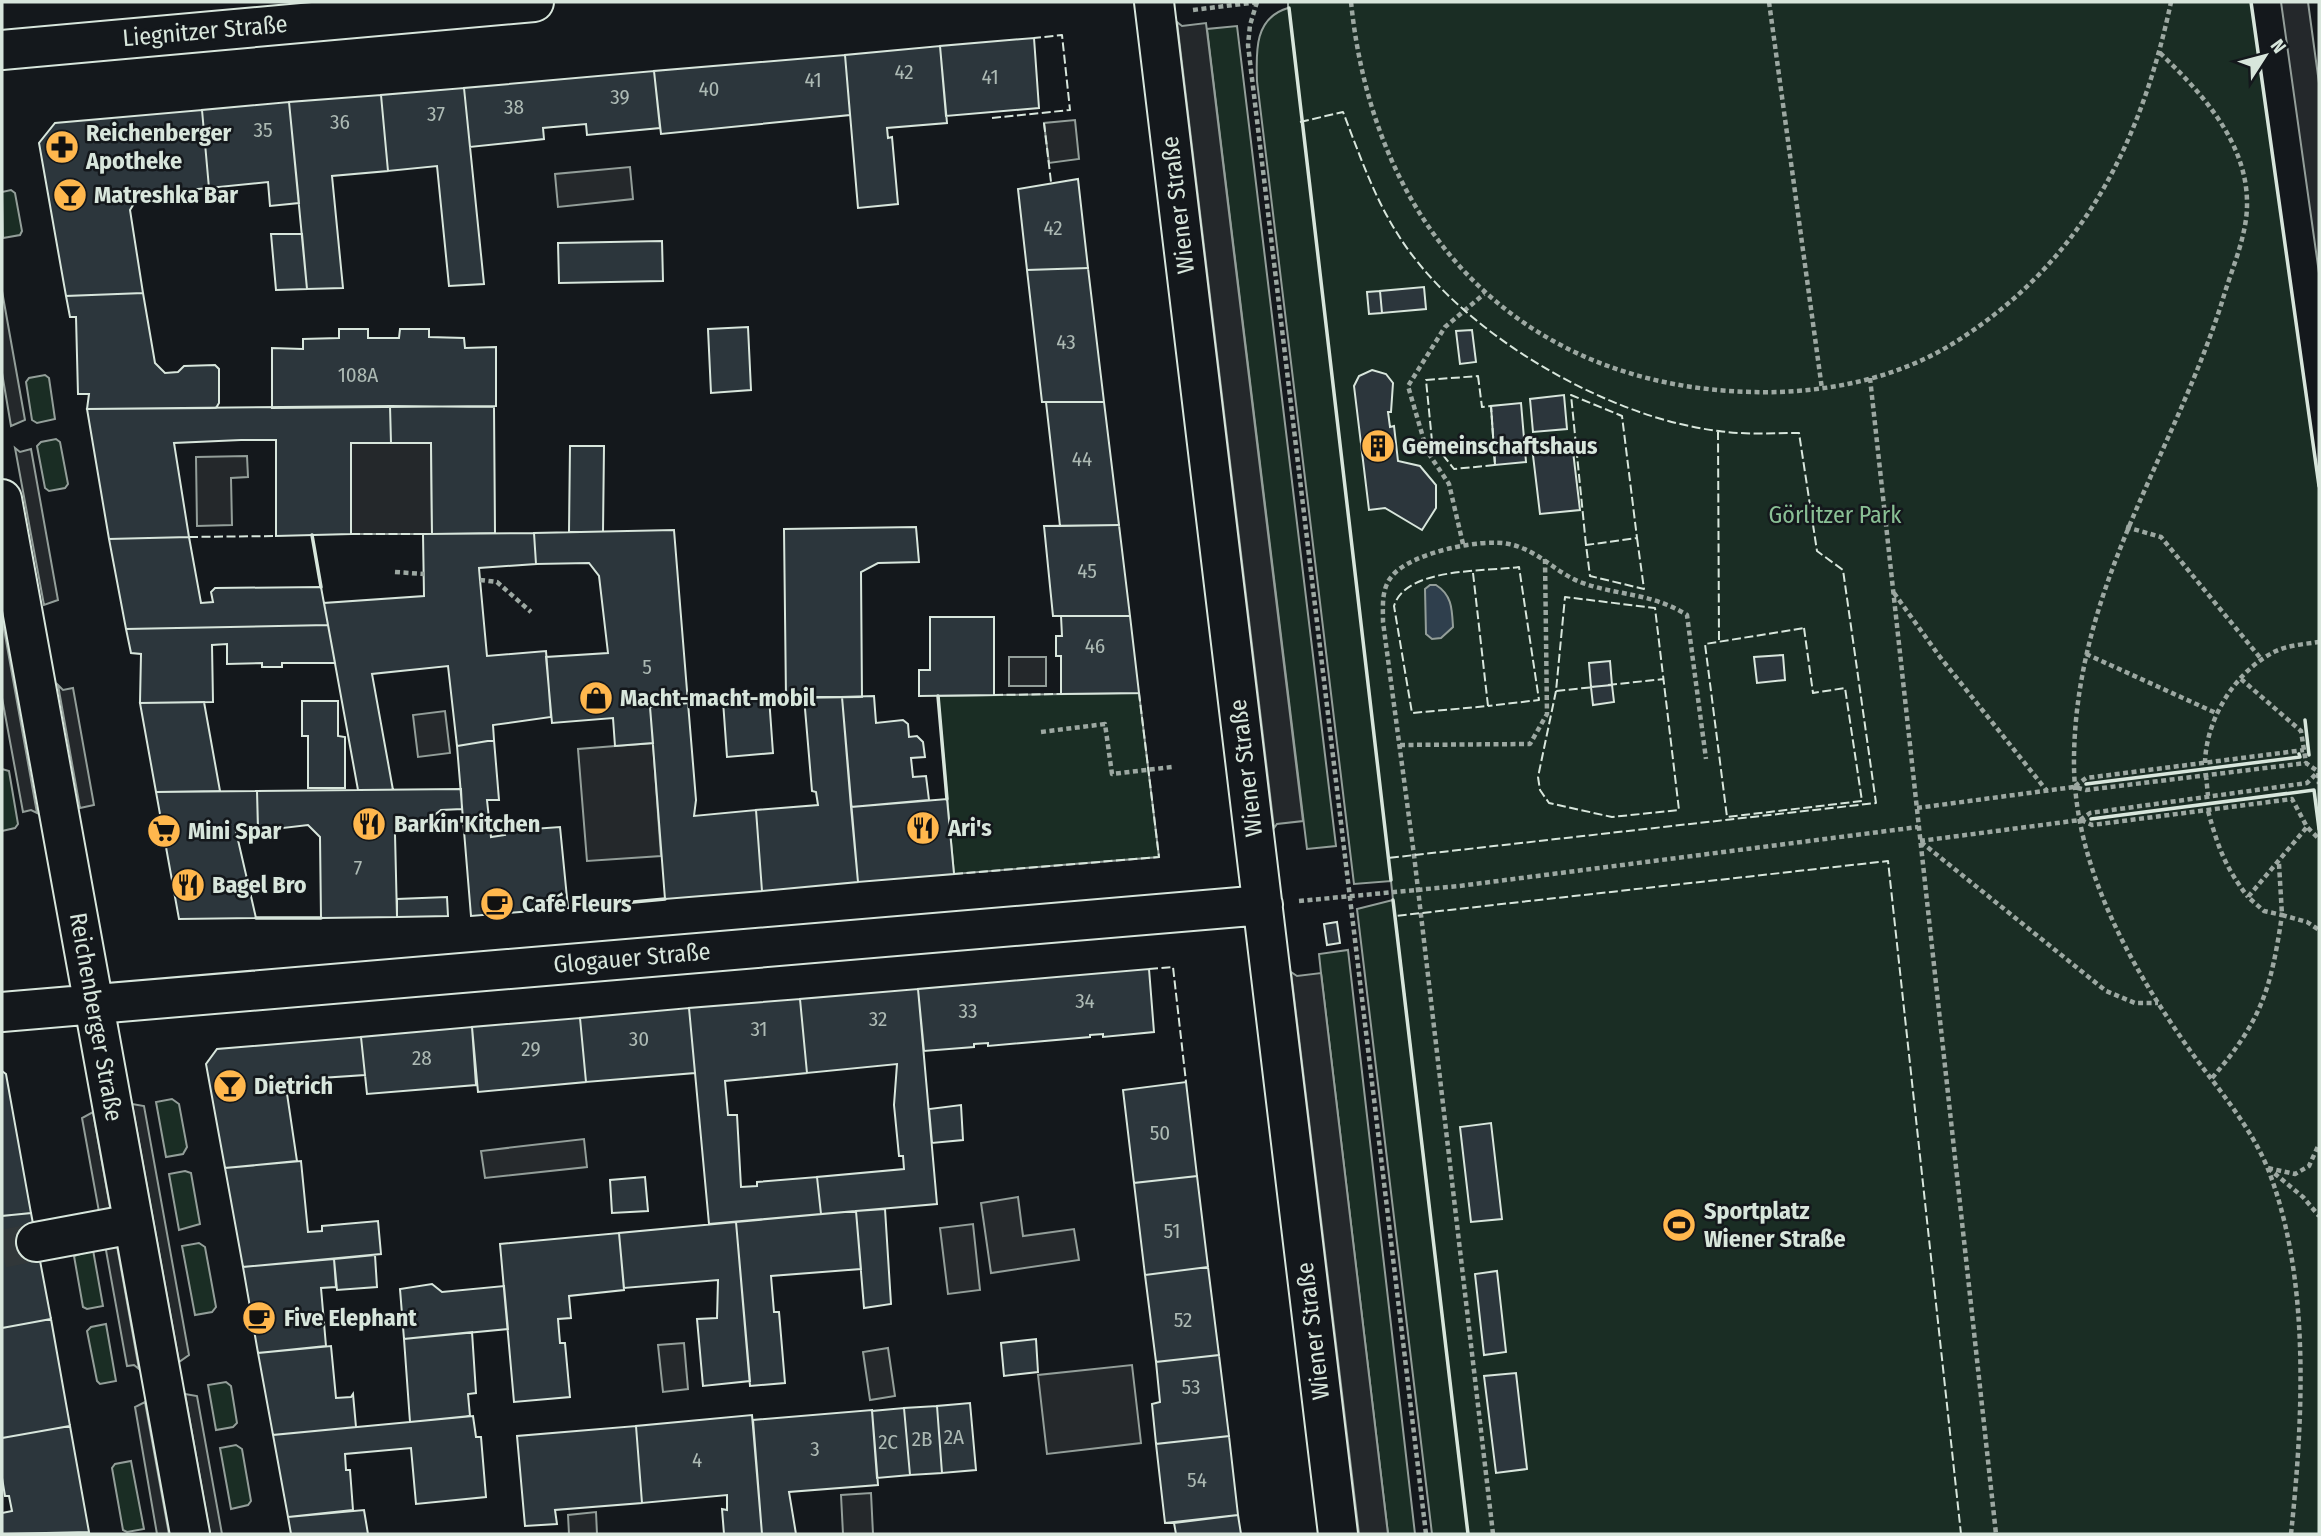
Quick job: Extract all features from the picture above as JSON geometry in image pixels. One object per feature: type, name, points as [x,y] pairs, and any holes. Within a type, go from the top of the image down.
[{"type":"street","name":"Liegnitzer Straße","points":[[2,50],[534,2]]},
{"type":"street","name":"Wiener Straße","points":[[1155,8],[1338,1534]]},
{"type":"street","name":"Reichenberger Straße","points":[[2,499],[190,1534]]},
{"type":"street","name":"Glogauer Straße","points":[[2,1012],[1263,905]]},
{"type":"street","points":[[36,1242],[133,1224]]},
{"type":"path","points":[[1155,8],[1257,2],[1250,25],[1248,45],[1426,1534]]},
{"type":"path","points":[[1351,2],[1355,39],[1367,94],[1389,151],[1416,209],[1442,247],[1484,294],[1553,340],[1625,374],[1679,387],[1733,392],[1822,390],[1914,363],[1955,343],[2023,291],[2057,256],[2089,215],[2115,173],[2138,119],[2160,53],[2171,2]]},
{"type":"path","points":[[1769,2],[1822,390]]},
{"type":"path","points":[[2160,53],[2193,84],[2219,119],[2239,158],[2248,201],[2244,230],[2204,359],[2126,527],[2102,594],[2086,653],[2074,752],[2074,787],[2097,882],[2112,921],[2159,1003],[2248,1131],[2267,1168],[2283,1220],[2299,1344],[2301,1410],[2291,1534]]},
{"type":"path","points":[[1463,544],[1449,484],[1427,451],[1408,386],[1445,327],[1484,294]]},
{"type":"path","points":[[1870,378],[1996,1534]]},
{"type":"path","points":[[2126,527],[2161,537],[2262,660]]},
{"type":"path","points":[[1493,1534],[1418,890],[1383,622],[1383,593],[1392,575],[1411,563],[1463,544],[1508,544],[1545,558],[1578,581],[1665,601],[1687,615],[1706,758]]},
{"type":"path","points":[[1400,746],[1530,744],[1547,714],[1545,558]]},
{"type":"path","points":[[395,572],[424,574]]},
{"type":"path","points":[[480,580],[497,582],[531,611]]},
{"type":"path","points":[[1893,592],[1940,657],[2046,791]]},
{"type":"path","points":[[2204,763],[2209,732],[2216,713],[2241,679],[2262,660],[2291,646],[2319,642]]},
{"type":"path","points":[[2086,653],[2216,713]]},
{"type":"path","points":[[2241,679],[2301,731],[2306,763]]},
{"type":"path","points":[[1041,732],[1105,724],[1112,774],[1172,768]]},
{"type":"path","points":[[2074,787],[2085,778],[2304,750]]},
{"type":"path","points":[[1917,808],[2074,787],[2086,790],[2306,763],[2319,772]]},
{"type":"path","points":[[2319,772],[2319,784]]},
{"type":"path","points":[[1920,841],[2080,820],[2090,813],[2307,783],[2319,772]]},
{"type":"path","points":[[2206,775],[2208,796]]},
{"type":"path","points":[[2080,820],[2092,825],[2292,799],[2306,827],[2319,839]]},
{"type":"path","points":[[2208,810],[2218,850],[2229,872],[2248,897],[2264,911],[2307,922],[2319,930]]},
{"type":"path","points":[[1263,905],[1418,890],[1919,827]]},
{"type":"path","points":[[2248,897],[2279,863],[2306,827]]},
{"type":"path","points":[[1920,841],[2106,990],[2135,1003],[2159,1003]]},
{"type":"path","points":[[2212,1078],[2238,1047],[2258,1016],[2274,971],[2282,915],[2279,863]]},
{"type":"path","points":[[2267,1168],[2295,1174],[2309,1166],[2319,1144]]},
{"type":"path","points":[[2267,1168],[2303,1197],[2319,1216]]},
{"type":"green space","name":"Görlitzer Park","points":[[1288,2],[2251,2],[2319,486],[2319,1534],[1432,1534],[1357,909],[1393,900],[1391,881],[1354,884],[1257,81],[1259,37],[1269,20],[1288,8]]},
{"type":"green space","points":[[1237,26],[1336,846],[1307,849],[1207,29]]},
{"type":"green space","points":[[11,190],[15,193],[22,231],[20,235],[3,238],[2,192]]},
{"type":"green space","points":[[45,375],[49,378],[55,419],[37,423],[32,420],[26,382],[29,378]]},
{"type":"green space","points":[[56,439],[60,442],[68,484],[65,488],[49,491],[45,488],[37,446],[41,442]]},
{"type":"green space","points":[[1139,693],[1159,857],[954,874],[938,696]]},
{"type":"green space","points":[[2,769],[9,771],[18,824],[15,828],[2,831]]},
{"type":"green space","points":[[1348,950],[1415,1534],[1388,1534],[1321,973],[1319,954]]},
{"type":"green space","points":[[172,1099],[179,1104],[187,1147],[183,1154],[166,1157],[156,1102]]},
{"type":"green space","points":[[185,1171],[191,1173],[200,1224],[179,1230],[169,1174]]},
{"type":"green space","points":[[199,1243],[205,1247],[216,1307],[212,1312],[195,1315],[182,1246]]},
{"type":"green space","points":[[93,1250],[103,1306],[87,1309],[83,1307],[74,1256]]},
{"type":"green space","points":[[106,1324],[116,1381],[100,1384],[97,1381],[87,1331],[91,1327]]},
{"type":"green space","points":[[226,1382],[231,1386],[237,1423],[233,1427],[216,1430],[208,1385]]},
{"type":"green space","points":[[236,1445],[242,1449],[251,1501],[248,1505],[231,1509],[220,1448]]},
{"type":"green space","points":[[131,1461],[144,1529],[127,1532],[123,1530],[112,1468],[115,1464]]},
{"type":"shaded area","points":[[2281,2],[2308,2],[2319,83],[2319,273]]},
{"type":"shaded area","points":[[1177,22],[1182,26],[1206,23],[1303,821],[1277,824],[1274,828]]},
{"type":"shaded area","points":[[1075,120],[1079,159],[1049,163],[1044,123]]},
{"type":"shaded area","points":[[630,167],[633,199],[558,207],[555,174]]},
{"type":"shaded area","points":[[2,291],[25,420],[11,426],[2,373]]},
{"type":"shaded area","points":[[351,443],[431,443],[432,534],[351,534]]},
{"type":"shaded area","points":[[15,448],[20,452],[31,449],[58,600],[44,605]]},
{"type":"shaded area","points":[[247,456],[248,477],[231,478],[232,525],[197,526],[196,457]]},
{"type":"shaded area","points":[[2,618],[37,813],[31,810],[23,812],[2,698]]},
{"type":"shaded area","points":[[1009,657],[1046,657],[1046,686],[1009,686]]},
{"type":"shaded area","points":[[58,685],[63,690],[73,688],[94,805],[80,808]]},
{"type":"shaded area","points":[[445,711],[450,753],[418,757],[413,715]]},
{"type":"shaded area","points":[[653,743],[661,856],[587,861],[578,749]]},
{"type":"shaded area","points":[[1291,972],[1297,976],[1321,973],[1388,1534],[1359,1534]]},
{"type":"shaded area","points":[[132,1104],[144,1106],[189,1355],[179,1362]]},
{"type":"shaded area","points":[[93,1112],[139,1369],[134,1365],[127,1366],[82,1118]]},
{"type":"shaded area","points":[[584,1139],[587,1167],[485,1178],[481,1151]]},
{"type":"shaded area","points":[[1018,1197],[1023,1236],[1074,1229],[1079,1260],[991,1273],[981,1203]]},
{"type":"shaded area","points":[[973,1224],[980,1290],[948,1294],[940,1228]]},
{"type":"shaded area","points":[[684,1343],[688,1389],[663,1392],[658,1345]]},
{"type":"shaded area","points":[[888,1348],[895,1396],[870,1400],[863,1352]]},
{"type":"shaded area","points":[[1132,1365],[1141,1443],[1047,1454],[1038,1375]]},
{"type":"shaded area","points":[[185,1394],[197,1396],[222,1534],[210,1534]]},
{"type":"shaded area","points":[[145,1402],[169,1534],[157,1534],[135,1407]]},
{"type":"shaded area","points":[[871,1493],[873,1534],[843,1534],[841,1495]]},
{"type":"shaded area","points":[[596,1512],[597,1534],[569,1534],[568,1515]]},
{"type":"water","points":[[1436,585],[1445,593],[1451,608],[1453,627],[1441,638],[1432,639],[1426,634],[1425,589]]},
{"type":"building","points":[[1034,38],[1039,108],[946,116],[940,46]]},
{"type":"building","points":[[940,46],[947,123],[887,128],[888,138],[892,137],[898,204],[858,208],[845,55]]},
{"type":"building","points":[[845,55],[850,115],[661,134],[654,71]]},
{"type":"building","points":[[654,71],[660,128],[587,135],[586,124],[543,128],[544,139],[470,147],[464,88]]},
{"type":"building","points":[[464,88],[484,284],[449,286],[437,166],[388,171],[381,95]]},
{"type":"building","points":[[381,95],[388,171],[332,176],[343,288],[307,289],[289,102]]},
{"type":"building","points":[[289,102],[299,203],[270,206],[268,182],[209,188],[202,110]]},
{"type":"building","points":[[202,110],[209,188],[140,194],[130,210],[143,293],[66,296],[39,143],[55,123]]},
{"type":"building","points":[[1078,179],[1088,268],[1027,270],[1018,189]]},
{"type":"building","points":[[271,234],[302,234],[307,289],[276,290]]},
{"type":"building","points":[[662,241],[663,281],[559,283],[558,243]]},
{"type":"building","points":[[1088,268],[1104,402],[1042,402],[1027,270]]},
{"type":"building","points":[[1424,287],[1426,309],[1382,313],[1380,291]]},
{"type":"building","points":[[1380,291],[1382,313],[1369,314],[1367,292]]},
{"type":"building","points":[[143,293],[155,363],[165,373],[178,372],[184,366],[215,365],[219,369],[219,403],[216,408],[87,409],[89,394],[78,394],[76,317],[70,317],[66,296]]},
{"type":"building","points":[[748,327],[751,390],[711,393],[708,329]]},
{"type":"building","points":[[339,329],[368,329],[368,338],[399,338],[400,329],[429,329],[429,337],[464,338],[465,348],[496,347],[496,406],[272,408],[272,348],[303,349],[303,339],[339,338]]},
{"type":"building","points":[[1472,330],[1476,362],[1460,364],[1456,331]]},
{"type":"building","name":"Gemeinschaftshaus","points":[[1372,370],[1386,374],[1393,383],[1391,412],[1388,412],[1390,427],[1394,426],[1398,461],[1420,466],[1436,485],[1436,508],[1422,530],[1385,508],[1369,510],[1354,386],[1359,376]]},
{"type":"building","points":[[1564,395],[1567,429],[1533,432],[1530,399]]},
{"type":"building","points":[[1046,402],[1104,402],[1119,525],[1060,526]]},
{"type":"building","points":[[1521,403],[1526,462],[1495,465],[1491,406]]},
{"type":"building","points":[[390,406],[494,407],[495,533],[432,534],[431,443],[391,443]]},
{"type":"building","points":[[390,406],[391,443],[351,443],[351,534],[276,536],[276,440],[241,440],[174,443],[189,537],[109,539],[87,409]]},
{"type":"building","points":[[1572,443],[1580,510],[1540,514],[1532,447]]},
{"type":"building","points":[[570,446],[604,446],[603,532],[569,532]]},
{"type":"building","points":[[1119,525],[1130,616],[1053,616],[1044,526]]},
{"type":"building","points":[[916,527],[919,562],[878,563],[861,572],[862,697],[786,698],[784,529]]},
{"type":"building","points":[[674,530],[688,703],[650,707],[653,743],[615,746],[613,718],[552,723],[546,657],[608,653],[599,576],[589,563],[536,564],[534,533]]},
{"type":"building","points":[[534,533],[536,564],[479,568],[487,656],[546,651],[551,717],[493,725],[494,740],[457,746],[448,666],[372,674],[393,790],[358,790],[324,603],[424,596],[423,534]]},
{"type":"building","points":[[189,537],[201,603],[213,602],[211,592],[215,588],[321,587],[328,625],[126,629],[109,539]]},
{"type":"building","points":[[1061,616],[1130,616],[1139,693],[1061,694],[1061,656],[1056,656],[1056,636],[1062,636]]},
{"type":"building","points":[[930,617],[994,617],[994,695],[919,696],[919,670],[930,670]]},
{"type":"building","points":[[328,625],[335,663],[282,663],[282,667],[262,667],[262,663],[227,664],[227,644],[212,645],[213,702],[140,703],[141,654],[131,653],[126,629]]},
{"type":"building","points":[[1783,655],[1785,680],[1757,683],[1754,657]]},
{"type":"building","points":[[1610,661],[1612,685],[1591,687],[1589,663]]},
{"type":"building","points":[[1612,685],[1614,702],[1593,705],[1591,687]]},
{"type":"building","points":[[874,696],[876,723],[903,720],[908,724],[909,737],[917,736],[923,742],[925,757],[911,758],[913,777],[926,776],[929,800],[851,807],[842,697]]},
{"type":"building","points":[[769,697],[773,753],[727,757],[723,701]]},
{"type":"building","points":[[804,697],[842,697],[858,882],[762,891],[756,810],[818,805],[816,792],[812,791]]},
{"type":"building","points":[[302,701],[338,701],[338,736],[345,737],[345,788],[308,788],[308,736],[302,736]]},
{"type":"building","points":[[204,702],[220,791],[156,792],[140,703]]},
{"type":"building","points":[[688,703],[696,800],[694,816],[756,810],[762,891],[665,899],[650,707]]},
{"type":"building","points":[[494,740],[499,800],[487,800],[491,837],[505,835],[504,831],[560,827],[568,908],[471,916],[457,746]]},
{"type":"building","points":[[461,789],[462,809],[441,810],[432,817],[432,823],[407,824],[395,834],[397,917],[321,918],[320,837],[308,825],[258,831],[257,791]]},
{"type":"building","points":[[257,791],[258,827],[235,827],[256,918],[179,919],[156,792]]},
{"type":"building","points":[[947,799],[954,874],[858,882],[851,807]]},
{"type":"building","points":[[447,897],[448,916],[397,917],[397,899]]},
{"type":"building","points":[[1337,922],[1340,943],[1327,945],[1324,924]]},
{"type":"building","points":[[1149,969],[1154,1032],[1103,1037],[1103,1034],[1090,1035],[988,1046],[988,1043],[974,1044],[974,1047],[924,1051],[918,989]]},
{"type":"building","points":[[918,989],[937,1204],[821,1214],[817,1177],[904,1169],[903,1156],[899,1156],[894,1105],[897,1064],[807,1073],[800,999]]},
{"type":"building","points":[[800,999],[807,1073],[725,1081],[728,1115],[737,1115],[741,1187],[757,1186],[757,1182],[817,1177],[821,1214],[709,1224],[689,1008]]},
{"type":"building","points":[[689,1008],[695,1073],[586,1082],[580,1018]]},
{"type":"building","points":[[580,1018],[586,1082],[478,1092],[472,1027]]},
{"type":"building","points":[[472,1027],[476,1085],[367,1094],[361,1037]]},
{"type":"building","points":[[361,1037],[365,1075],[321,1078],[321,1083],[286,1087],[297,1161],[225,1168],[206,1064],[217,1049]]},
{"type":"building","points":[[2,1071],[6,1074],[31,1213],[2,1216]]},
{"type":"building","points":[[1186,1082],[1197,1176],[1134,1183],[1123,1090]]},
{"type":"building","points":[[961,1105],[963,1140],[932,1143],[929,1109]]},
{"type":"building","points":[[1491,1123],[1502,1219],[1471,1222],[1460,1127]]},
{"type":"building","points":[[301,1161],[308,1232],[322,1231],[322,1226],[378,1221],[381,1254],[243,1267],[225,1168]]},
{"type":"building","points":[[1197,1176],[1208,1267],[1145,1275],[1134,1183]]},
{"type":"building","points":[[645,1177],[648,1211],[612,1213],[610,1180]]},
{"type":"building","points":[[885,1209],[891,1304],[864,1308],[856,1211]]},
{"type":"building","points":[[856,1211],[861,1269],[771,1276],[774,1312],[779,1312],[785,1383],[750,1386],[736,1222]]},
{"type":"building","points":[[31,1213],[51,1319],[2,1328],[2,1216]]},
{"type":"building","points":[[736,1222],[750,1381],[703,1386],[697,1319],[717,1318],[718,1280],[624,1288],[619,1233]]},
{"type":"building","points":[[619,1233],[624,1290],[569,1296],[571,1318],[558,1319],[560,1343],[565,1343],[570,1397],[514,1402],[500,1244]]},
{"type":"building","points":[[375,1255],[377,1287],[337,1290],[334,1259]]},
{"type":"building","points":[[334,1259],[336,1287],[321,1288],[326,1346],[258,1353],[243,1267]]},
{"type":"building","points":[[1208,1267],[1219,1355],[1156,1362],[1145,1275]]},
{"type":"building","points":[[1497,1271],[1506,1352],[1484,1355],[1475,1274]]},
{"type":"building","points":[[432,1284],[442,1292],[504,1286],[508,1329],[404,1339],[400,1289]]},
{"type":"building","points":[[51,1319],[70,1426],[2,1438],[2,1328]]},
{"type":"building","points":[[472,1332],[476,1393],[468,1394],[470,1416],[410,1422],[404,1339]]},
{"type":"building","points":[[1036,1339],[1038,1372],[1004,1376],[1001,1343]]},
{"type":"building","points":[[331,1346],[336,1398],[351,1397],[353,1394],[356,1427],[273,1435],[258,1353]]},
{"type":"building","points":[[1219,1355],[1229,1436],[1156,1444],[1152,1404],[1160,1402],[1156,1362]]},
{"type":"building","points":[[1516,1373],[1527,1469],[1496,1473],[1484,1376]]},
{"type":"building","points":[[970,1403],[976,1470],[942,1473],[937,1406]]},
{"type":"building","points":[[937,1406],[942,1473],[910,1475],[904,1408]]},
{"type":"building","points":[[904,1408],[910,1475],[877,1478],[872,1411]]},
{"type":"building","points":[[872,1410],[878,1485],[789,1492],[796,1534],[762,1534],[753,1420]]},
{"type":"building","points":[[752,1415],[762,1534],[724,1534],[722,1509],[727,1510],[727,1495],[642,1503],[636,1426]]},
{"type":"building","points":[[473,1416],[476,1437],[481,1437],[486,1497],[416,1504],[411,1448],[345,1454],[346,1470],[350,1470],[353,1510],[288,1517],[273,1435]]},
{"type":"building","points":[[70,1426],[89,1532],[2,1534],[2,1513],[12,1511],[9,1496],[5,1496],[2,1478],[2,1438]]},
{"type":"building","points":[[636,1426],[642,1503],[555,1510],[557,1524],[525,1526],[517,1436]]},
{"type":"building","points":[[1229,1436],[1238,1515],[1165,1523],[1156,1444]]},
{"type":"building","points":[[364,1510],[368,1534],[291,1534],[288,1517]]},
{"type":"building","points":[[1238,1515],[1241,1534],[1176,1534],[1174,1523]]},
{"type":"tunnel","points":[[2,1249],[36,1242]]},
{"type":"fence","points":[[992,118],[1070,110],[1062,35],[1034,38]]},
{"type":"fence","points":[[1300,122],[1343,112],[1381,204],[1397,233],[1423,269],[1495,335],[1538,364],[1629,408],[1675,423],[1729,432],[1799,433],[1817,551],[1843,570],[1876,803],[1388,858]]},
{"type":"fence","points":[[1044,123],[1051,182]]},
{"type":"fence","points":[[1478,376],[1482,407],[1491,406],[1495,465],[1454,469],[1432,441],[1426,380],[1478,376]]},
{"type":"fence","points":[[1586,545],[1571,395],[1622,416],[1637,538]]},
{"type":"fence","points":[[1718,431],[1719,642]]},
{"type":"fence","points":[[351,534],[423,534]]},
{"type":"fence","points":[[189,537],[276,536]]},
{"type":"fence","points":[[1637,538],[1644,589],[1590,576],[1586,545],[1637,538]]},
{"type":"fence","points":[[1473,573],[1488,706],[1412,713],[1394,606],[1401,593],[1430,578],[1467,571],[1519,567],[1539,700],[1488,706]]},
{"type":"fence","points":[[1556,691],[1538,777],[1540,790],[1549,803],[1612,817],[1679,810],[1655,608],[1565,597],[1556,691],[1594,687]]},
{"type":"fence","points":[[1804,628],[1813,693],[1845,688],[1862,801],[1727,817],[1705,644],[1804,628]]},
{"type":"fence","points":[[1608,685],[1664,679]]},
{"type":"fence","points":[[954,874],[1159,857],[1139,693]]},
{"type":"fence","points":[[994,695],[1061,694]]},
{"type":"fence","points":[[1468,1534],[1395,916],[1888,861],[1961,1534]]},
{"type":"fence","points":[[1149,969],[1173,967],[1186,1082]]},
{"type":"wall","points":[[2251,2],[2319,486]]},
{"type":"wall","points":[[1289,8],[1391,880]]},
{"type":"wall","points":[[312,535],[321,587]]},
{"type":"wall","points":[[938,696],[947,799]]},
{"type":"wall","points":[[2305,720],[2309,755]]},
{"type":"wall","points":[[2086,784],[2300,757],[2299,754]]},
{"type":"wall","points":[[2091,819],[2314,790],[2319,829]]},
{"type":"wall","points":[[591,906],[665,899]]},
{"type":"wall","points":[[1393,900],[1468,1534]]},
{"type":"wall","points":[[256,918],[321,918]]},
{"type":"place","name":"Reichenberger Apotheke","points":[[62,147]]},
{"type":"place","name":"Matreshka Bar","points":[[70,195]]},
{"type":"place","name":"Gemeinschaftshaus","points":[[1378,446]]},
{"type":"place","name":"Macht-macht-mobil","points":[[596,698]]},
{"type":"place","name":"Barkin'Kitchen","points":[[369,824]]},
{"type":"place","name":"Ari's","points":[[923,828]]},
{"type":"place","name":"Mini Spar","points":[[164,831]]},
{"type":"place","name":"Bagel Bro","points":[[188,885]]},
{"type":"place","name":"Café Fleurs","points":[[497,904]]},
{"type":"place","name":"Dietrich","points":[[230,1086]]},
{"type":"place","name":"Sportplatz Wiener Straße","points":[[1679,1225]]},
{"type":"place","name":"Five Elephant","points":[[259,1318]]}]
